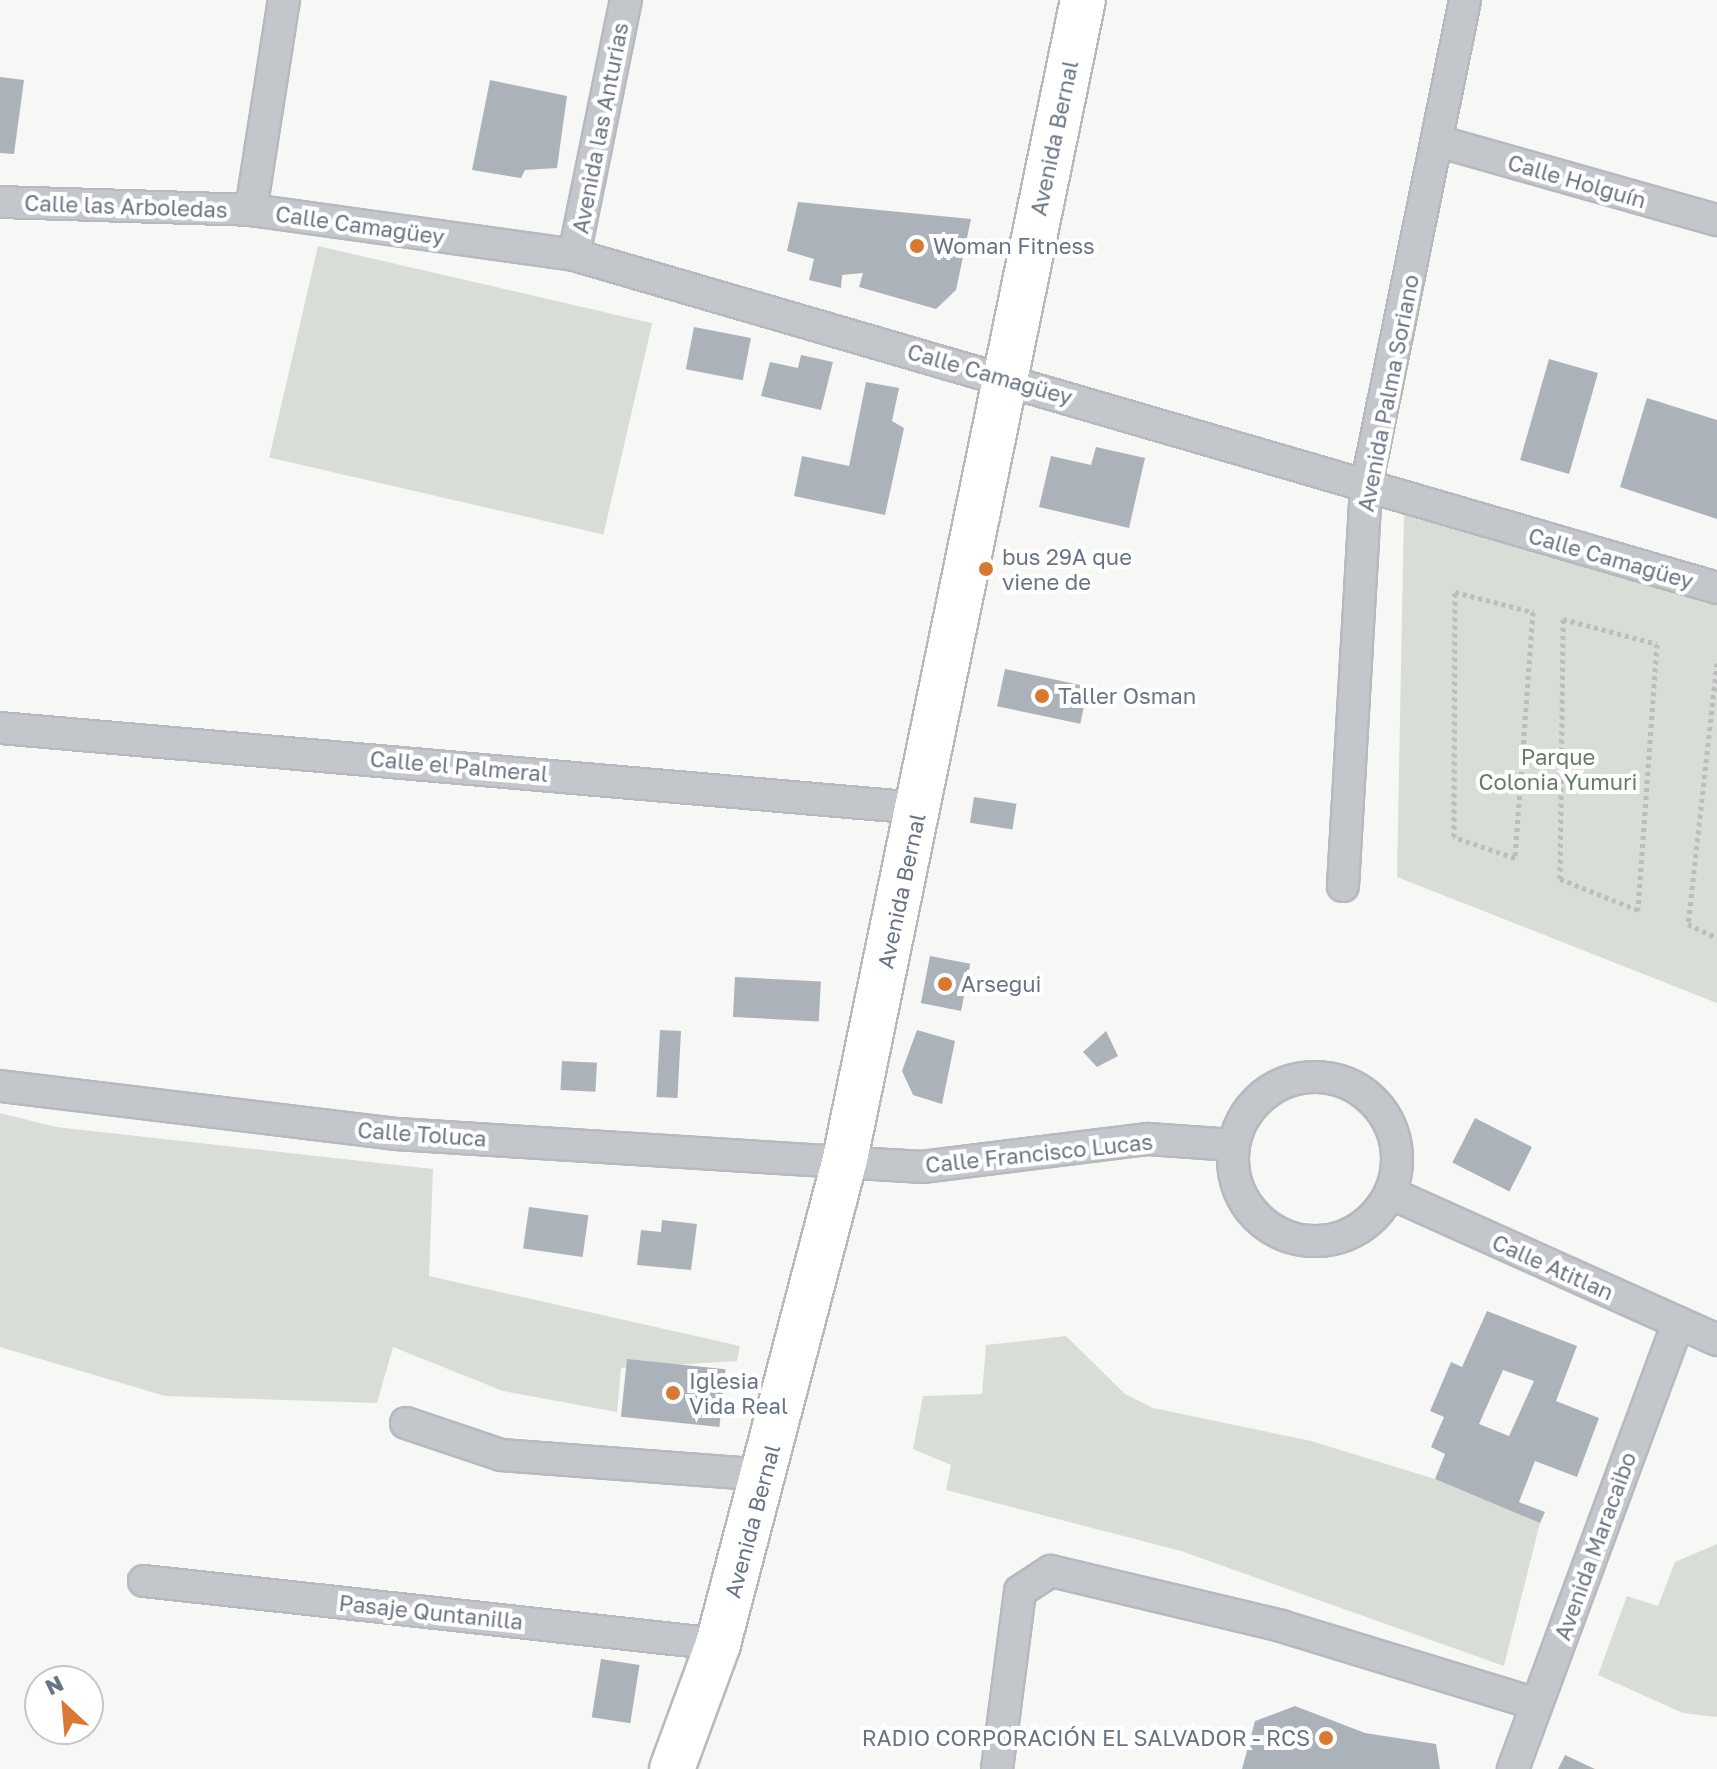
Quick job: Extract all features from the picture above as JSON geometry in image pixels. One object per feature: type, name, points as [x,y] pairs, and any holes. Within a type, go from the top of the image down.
[{"type":"main road","name":"Avenida Bernal","points":[[672,1769],[718,1644],[766,1475],[845,1159],[1083,0]]},
{"type":"street","points":[[251,210],[284,0]]},
{"type":"street","name":"Avenida las Anturias","points":[[574,255],[626,0]]},
{"type":"street","name":"Avenida Palma Soriano","points":[[1343,886],[1366,487],[1465,0]]},
{"type":"street","name":"Calle Holguín","points":[[1437,141],[1717,220]]},
{"type":"street","name":"Calle las Arboledas","points":[[0,202],[251,210]]},
{"type":"street","name":"Calle Camagüey","points":[[251,210],[574,255],[1005,377],[1366,487],[1717,588]]},
{"type":"street","name":"Calle el Palmeral","points":[[0,728],[919,808]]},
{"type":"street","points":[[1326,1077],[1349,1083],[1370,1097],[1395,1137],[1390,1193],[1359,1228],[1335,1239],[1282,1234],[1242,1198],[1233,1145],[1242,1119],[1277,1085],[1326,1077]]},
{"type":"street","name":"Calle Toluca","points":[[0,1086],[397,1134],[845,1159]]},
{"type":"street","name":"Calle Francisco Lucas","points":[[845,1159],[922,1167],[1148,1139],[1233,1145]]},
{"type":"street","name":"Calle Atitlan","points":[[1390,1193],[1717,1340]]},
{"type":"street","name":"Avenida Maracaibo","points":[[1513,1769],[1678,1323]]},
{"type":"street","points":[[406,1423],[501,1455],[766,1475]]},
{"type":"street","points":[[997,1769],[1020,1591],[1051,1571],[1281,1626],[1536,1704]]},
{"type":"street","name":"Pasaje Quntanilla","points":[[144,1581],[718,1644]]},
{"type":"path","points":[[1455,592],[1533,612],[1515,858],[1454,837],[1455,623],[1455,592]]},
{"type":"path","points":[[1563,619],[1657,644],[1638,910],[1560,879],[1563,619]]},
{"type":"path","points":[[1717,663],[1688,924],[1717,938]]},
{"type":"green space","points":[[318,246],[652,323],[603,535],[269,457]]},
{"type":"green space","name":"Parque Colonia Yumuri","points":[[1404,509],[1717,600],[1717,1003],[1397,877]]},
{"type":"green space","points":[[0,1113],[56,1127],[433,1169],[429,1276],[740,1346],[737,1361],[621,1368],[617,1412],[503,1391],[393,1347],[377,1403],[165,1396],[0,1347]]},
{"type":"green space","points":[[1066,1336],[1125,1394],[1153,1408],[1311,1441],[1435,1479],[1540,1523],[1504,1666],[1181,1551],[946,1490],[951,1465],[913,1449],[923,1396],[982,1394],[986,1345]]},
{"type":"green space","points":[[1717,1544],[1717,1717],[1683,1713],[1598,1675],[1627,1596],[1658,1606],[1675,1562]]},
{"type":"building","points":[[0,77],[24,80],[14,154],[0,153]]},
{"type":"building","points":[[490,80],[567,96],[557,168],[525,170],[521,178],[472,170]]},
{"type":"building","name":"Woman Fitness","points":[[798,202],[971,219],[956,290],[936,309],[859,287],[863,273],[842,275],[841,288],[809,280],[814,259],[787,251]]},
{"type":"building","points":[[694,327],[751,338],[743,380],[686,369]]},
{"type":"building","points":[[801,355],[833,362],[821,410],[761,396],[770,362],[798,368]]},
{"type":"building","points":[[1549,359],[1598,373],[1569,474],[1520,460]]},
{"type":"building","points":[[866,382],[899,388],[892,421],[904,428],[885,515],[794,496],[802,456],[849,466]]},
{"type":"building","points":[[1647,398],[1717,420],[1717,519],[1620,487]]},
{"type":"building","points":[[1096,447],[1145,458],[1129,528],[1039,507],[1051,456],[1091,465]]},
{"type":"building","name":"Taller Osman","points":[[1005,669],[1088,687],[1080,724],[997,706]]},
{"type":"building","points":[[974,797],[1016,804],[1012,829],[970,823]]},
{"type":"building","name":"Arsegui","points":[[930,956],[970,964],[961,1011],[921,1003]]},
{"type":"building","points":[[735,977],[821,982],[819,1021],[733,1017]]},
{"type":"building","points":[[660,1030],[681,1031],[677,1098],[656,1097]]},
{"type":"building","points":[[917,1030],[955,1041],[942,1104],[913,1095],[902,1071]]},
{"type":"building","points":[[1106,1031],[1118,1056],[1097,1067],[1083,1052]]},
{"type":"building","points":[[562,1061],[597,1063],[595,1092],[560,1090]]},
{"type":"building","points":[[1475,1118],[1532,1147],[1509,1192],[1452,1163]]},
{"type":"building","points":[[529,1207],[588,1215],[583,1257],[523,1249]]},
{"type":"building","points":[[662,1220],[697,1224],[691,1270],[637,1265],[641,1230],[661,1232]]},
{"type":"building","points":[[1487,1311],[1577,1346],[1556,1401],[1599,1418],[1577,1477],[1535,1461],[1519,1502],[1545,1512],[1540,1523],[1435,1479],[1445,1454],[1431,1447],[1444,1417],[1430,1411],[1451,1362],[1462,1367]],"holes":[[[1503,1370],[1534,1381],[1509,1436],[1479,1424]]]},
{"type":"building","name":"Iglesia Vida Real","points":[[627,1359],[725,1369],[719,1427],[621,1417]]},
{"type":"building","points":[[601,1659],[640,1665],[630,1723],[592,1717]]},
{"type":"building","name":"RADIO CORPORACIÓN EL SALVADOR - RCS","points":[[1295,1706],[1365,1733],[1436,1744],[1440,1769],[1242,1769],[1255,1721]]},
{"type":"building","points":[[1565,1755],[1595,1769],[1558,1769]]},
{"type":"place","name":"Woman Fitness","points":[[917,246]]},
{"type":"place","name":"bus 29A que viene de","points":[[986,569]]},
{"type":"place","name":"Taller Osman","points":[[1042,696]]},
{"type":"place","name":"Arsegui","points":[[945,984]]},
{"type":"place","name":"Iglesia Vida Real","points":[[673,1393]]},
{"type":"place","name":"RADIO CORPORACIÓN EL SALVADOR - RCS","points":[[1326,1738]]}]
